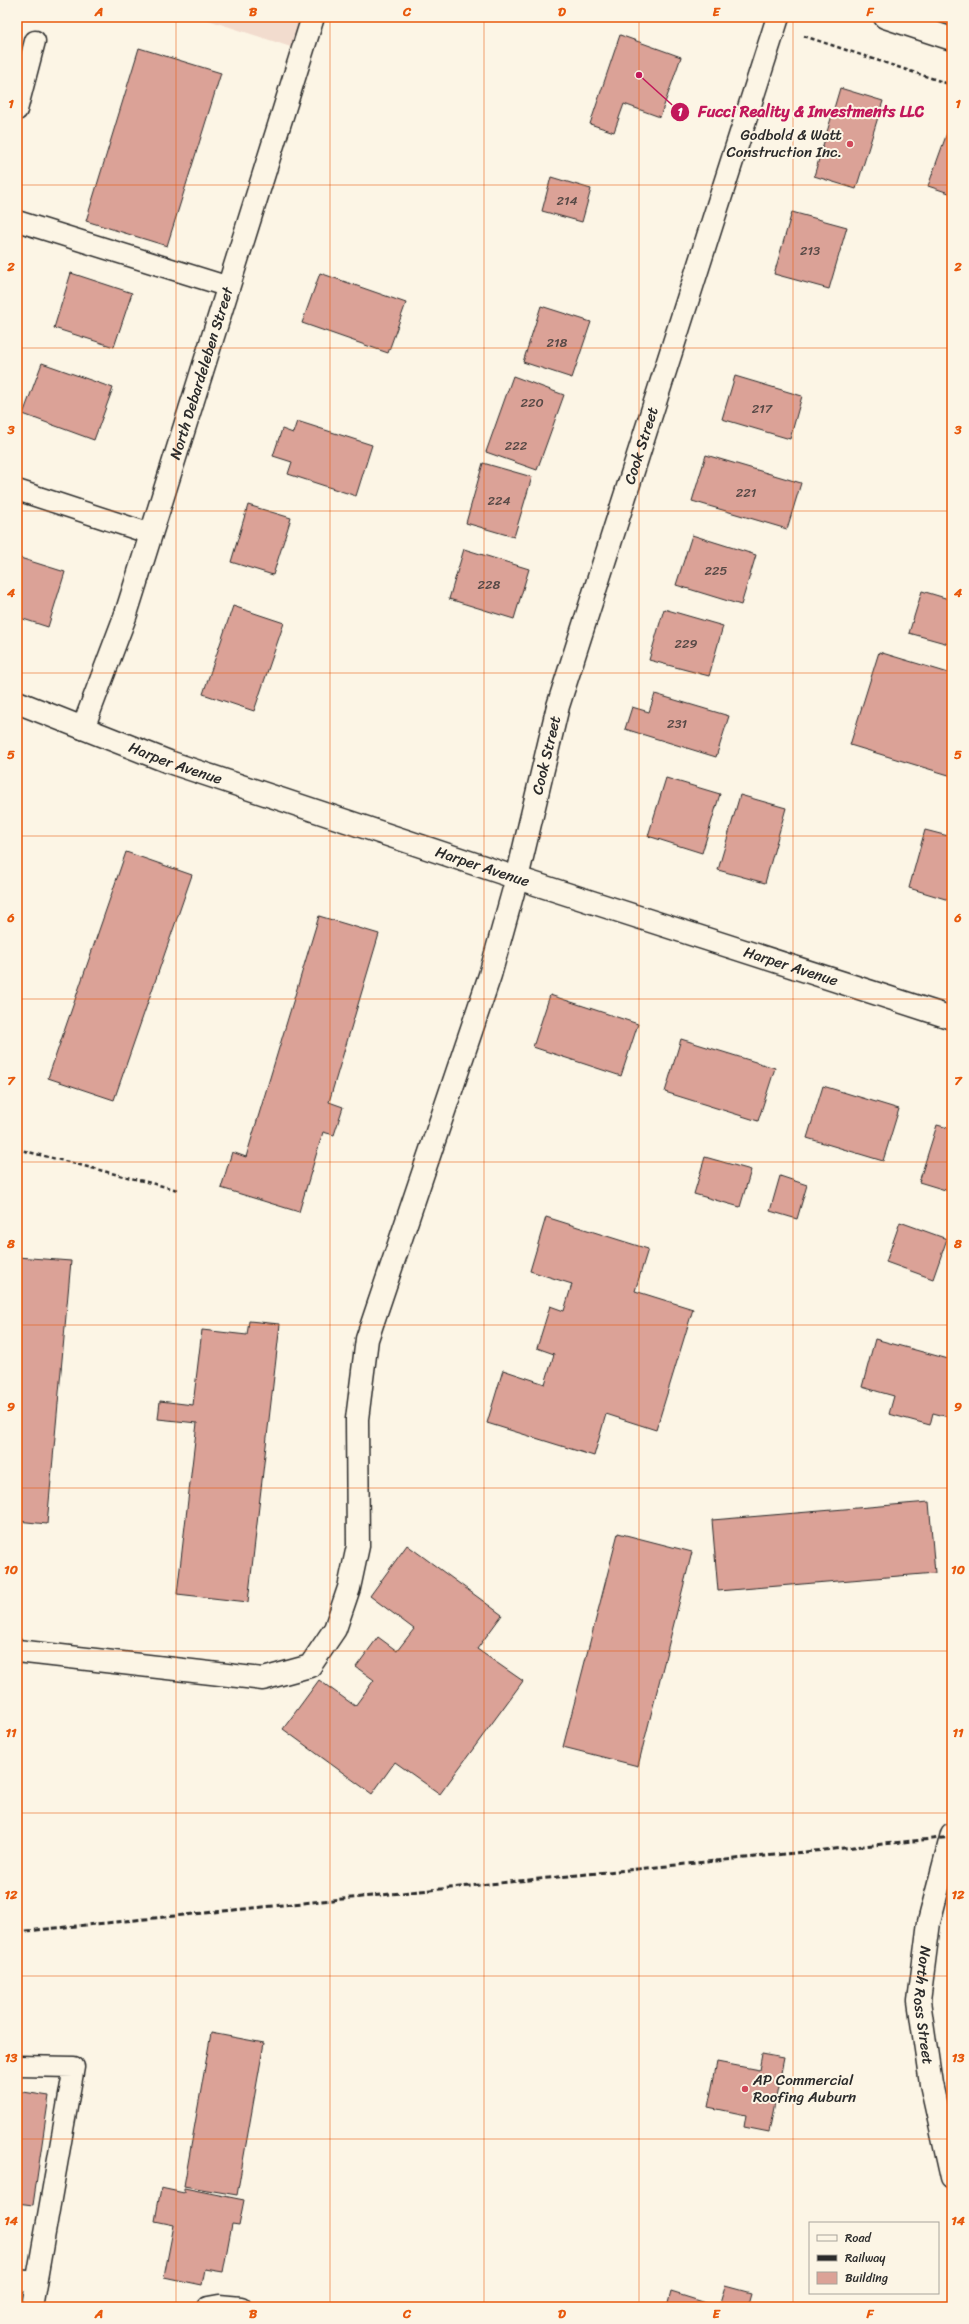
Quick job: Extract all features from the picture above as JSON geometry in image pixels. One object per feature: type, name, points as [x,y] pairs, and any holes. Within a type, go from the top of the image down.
[{"type":"street","name":"North Debardeleben Street","points":[[83,728],[126,614],[313,17]]},
{"type":"street","name":"Cook Street","points":[[17,1651],[263,1679],[310,1666],[335,1628],[349,1588],[358,1546],[357,1419],[367,1339],[490,975],[517,878],[558,706],[778,17]]},
{"type":"street","points":[[885,17],[952,39]]},
{"type":"street","name":"Harper Avenue","points":[[17,702],[169,762],[517,878],[952,1018]]},
{"type":"street","name":"North Ross Street","points":[[952,1834],[929,1922],[919,2001],[931,2084],[952,2178]]},
{"type":"lane","points":[[17,110],[36,41]]},
{"type":"lane","points":[[17,221],[229,287]]},
{"type":"lane","points":[[17,490],[151,534]]},
{"type":"lane","points":[[17,2066],[74,2067],[26,2281],[32,2307]]},
{"type":"lane","points":[[208,2307],[219,2305],[241,2307]]},
{"type":"path","points":[[808,38],[952,85]]},
{"type":"path","points":[[17,1149],[178,1190]]},
{"type":"shaded area","points":[[199,17],[313,17],[303,51]]},
{"type":"shaded area","points":[[886,17],[952,17],[952,39]]},
{"type":"building","points":[[620,35],[681,57],[660,117],[624,104],[614,132],[590,124]]},
{"type":"building","points":[[139,48],[221,73],[167,246],[86,221]]},
{"type":"building","points":[[840,88],[883,101],[856,189],[814,176]]},
{"type":"building","points":[[947,133],[952,135],[952,194],[928,186]]},
{"type":"building","points":[[551,177],[591,189],[582,222],[542,211]]},
{"type":"building","points":[[792,212],[847,227],[829,289],[774,274]]},
{"type":"building","points":[[71,273],[132,293],[114,347],[54,328]]},
{"type":"building","points":[[320,273],[406,303],[388,353],[302,323]]},
{"type":"building","points":[[541,306],[591,322],[572,378],[523,362]]},
{"type":"building","points":[[42,363],[113,388],[94,440],[23,414]]},
{"type":"building","points":[[513,376],[564,395],[537,470],[486,452]]},
{"type":"building","points":[[735,376],[802,396],[790,439],[722,419]]},
{"type":"building","points":[[297,421],[372,445],[356,496],[288,474],[292,462],[273,456],[282,429],[293,433]]},
{"type":"building","points":[[706,455],[801,483],[787,529],[692,501]]},
{"type":"building","points":[[483,463],[532,477],[514,537],[466,523]]},
{"type":"building","points":[[248,505],[291,518],[273,575],[231,562]]},
{"type":"building","points":[[692,535],[756,555],[741,605],[676,585]]},
{"type":"building","points":[[464,549],[529,569],[514,619],[449,599]]},
{"type":"building","points":[[17,557],[65,572],[48,627],[17,617]]},
{"type":"building","points":[[922,591],[952,600],[952,645],[909,633]]},
{"type":"building","points":[[233,606],[284,623],[254,711],[203,694]]},
{"type":"building","points":[[664,609],[723,626],[709,676],[649,660]]},
{"type":"building","points":[[879,652],[952,674],[952,776],[850,745]]},
{"type":"building","points":[[655,694],[729,716],[716,757],[625,729],[632,707],[649,712]]},
{"type":"building","points":[[666,778],[720,794],[702,853],[648,836]]},
{"type":"building","points":[[740,795],[786,808],[765,883],[718,870]]},
{"type":"building","points":[[925,830],[952,837],[952,901],[909,888]]},
{"type":"building","points":[[126,852],[192,875],[114,1100],[48,1078]]},
{"type":"building","points":[[319,916],[379,934],[329,1102],[343,1107],[334,1135],[323,1132],[299,1212],[221,1188],[232,1152],[246,1157]]},
{"type":"building","points":[[550,995],[638,1024],[621,1076],[533,1047]]},
{"type":"building","points":[[681,1039],[775,1068],[758,1121],[665,1092]]},
{"type":"building","points":[[823,1086],[899,1109],[883,1161],[807,1138]]},
{"type":"building","points":[[937,1125],[952,1129],[952,1192],[919,1182]]},
{"type":"building","points":[[705,1157],[751,1170],[740,1207],[694,1194]]},
{"type":"building","points":[[780,1176],[807,1185],[797,1219],[770,1211]]},
{"type":"building","points":[[546,1217],[648,1249],[635,1291],[693,1309],[656,1430],[606,1414],[594,1456],[487,1423],[503,1370],[545,1384],[554,1354],[537,1348],[550,1306],[564,1311],[572,1284],[530,1271]]},
{"type":"building","points":[[900,1222],[947,1239],[933,1279],[886,1262]]},
{"type":"building","points":[[17,1257],[71,1261],[47,1524],[17,1521]]},
{"type":"building","points":[[249,1321],[280,1324],[248,1602],[177,1594],[197,1423],[158,1419],[160,1401],[193,1405],[202,1330],[247,1335]]},
{"type":"building","points":[[875,1339],[952,1360],[952,1418],[933,1413],[930,1425],[889,1414],[894,1396],[862,1387]]},
{"type":"building","points":[[929,1502],[935,1573],[718,1591],[712,1520]]},
{"type":"building","points":[[618,1533],[692,1552],[638,1766],[563,1747]]},
{"type":"building","points":[[407,1545],[502,1615],[477,1649],[523,1681],[440,1794],[395,1762],[372,1794],[283,1729],[319,1680],[355,1706],[374,1680],[356,1667],[378,1637],[397,1651],[414,1629],[370,1596]]},
{"type":"building","points":[[211,2033],[264,2043],[237,2195],[184,2186]]},
{"type":"building","name":"AP Commercial Roofing Auburn","points":[[762,2054],[784,2058],[769,2132],[744,2127],[746,2115],[708,2107],[717,2062],[759,2070]]},
{"type":"building","points":[[17,2091],[49,2096],[33,2205],[17,2203]]},
{"type":"building","points":[[161,2188],[184,2193],[184,2188],[244,2200],[239,2225],[232,2224],[223,2272],[205,2269],[202,2285],[164,2277],[174,2225],[155,2221]]},
{"type":"building","points":[[725,2286],[751,2293],[747,2307],[719,2307]]},
{"type":"building","points":[[671,2292],[719,2307],[667,2307]]},
{"type":"railway","points":[[17,1932],[952,1837]]},
{"type":"place","name":"Fucci Reality & Investments LLC","points":[[639,75]]},
{"type":"place","name":"Godbold & Watt Construction Inc.","points":[[850,144]]},
{"type":"place","name":"AP Commercial Roofing Auburn","points":[[745,2089]]}]
